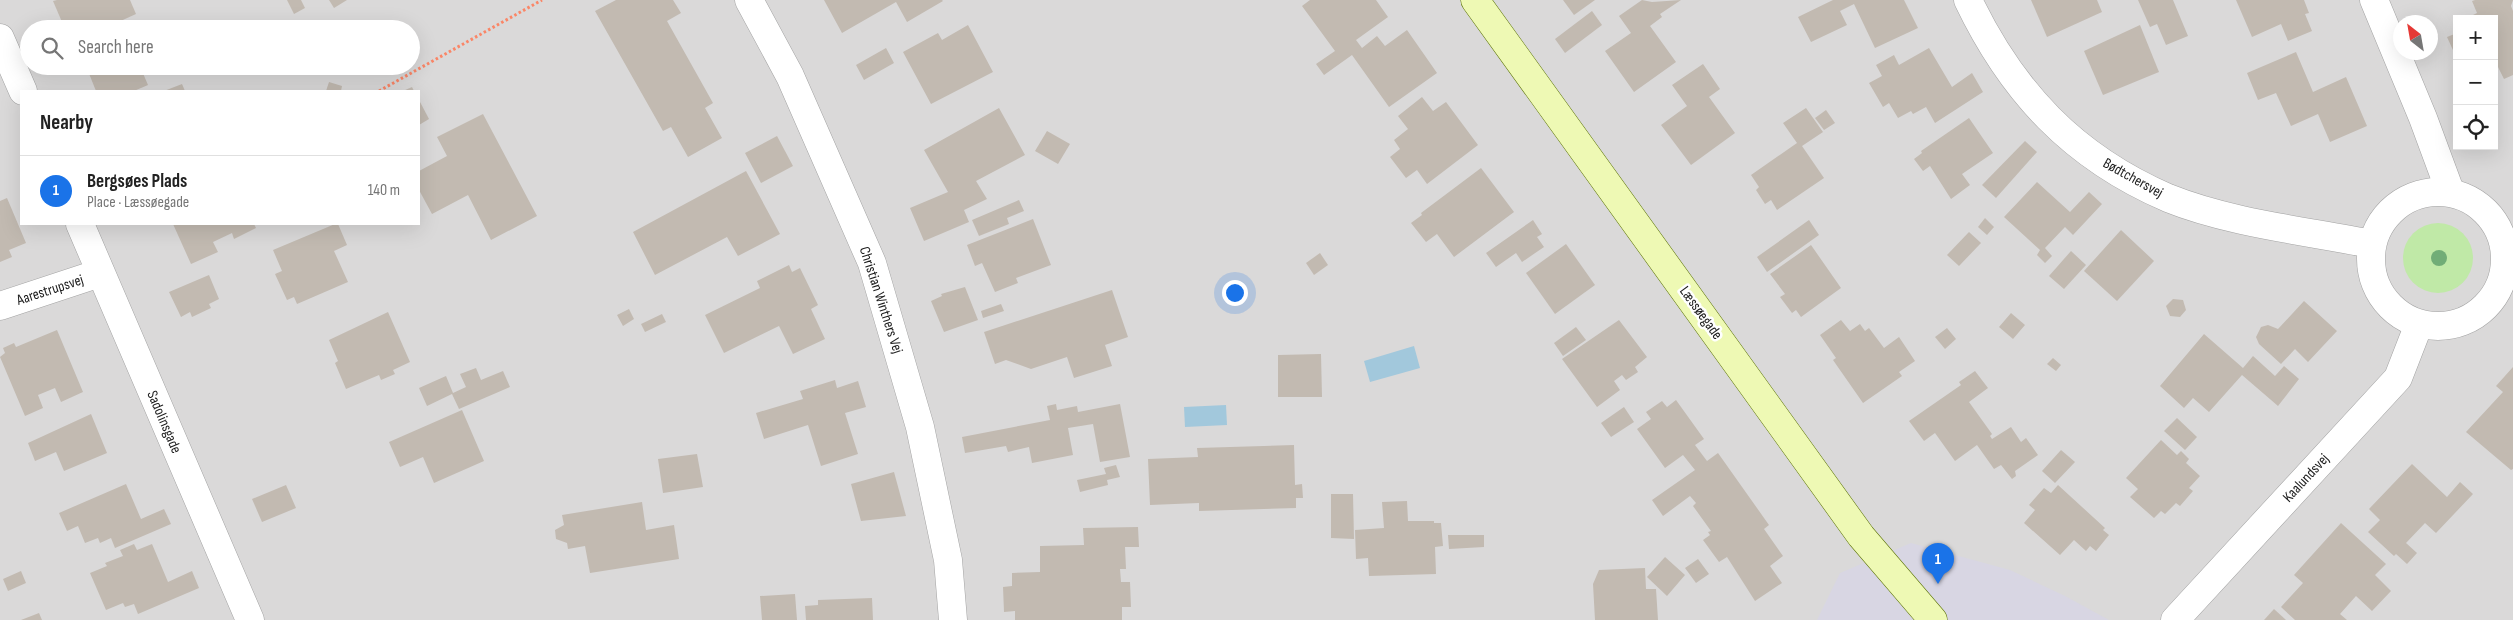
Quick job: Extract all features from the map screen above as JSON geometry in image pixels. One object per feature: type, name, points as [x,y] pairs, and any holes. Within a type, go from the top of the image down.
[{"type":"street","name":"Christian Winthers Vej","points":[[749,0],[790,76],[872,263],[920,427],[948,560],[954,620]]},
{"type":"street","name":"Læssøegade","points":[[1475,0],[1862,536],[1933,620]]},
{"type":"street","name":"Bødtchersvej","points":[[1968,0],[1984,33],[2018,86],[2062,132],[2112,170],[2169,198],[2230,216],[2371,244]]},
{"type":"street","points":[[2374,0],[2423,118],[2450,192]]},
{"type":"street","points":[[0,38],[23,90]]},
{"type":"street","points":[[2424,192],[2450,192],[2473,200],[2491,216],[2503,237],[2506,262],[2501,285],[2487,306],[2467,320],[2444,326],[2420,324],[2396,313],[2380,294],[2371,270],[2371,244],[2382,220],[2400,202],[2424,192]]},
{"type":"street","name":"Sadolinsgade","points":[[80,225],[250,620]]},
{"type":"street","name":"Aarestrupsvej","points":[[0,306],[100,273]]},
{"type":"street","name":"Kaalundsvej","points":[[2175,620],[2398,378],[2420,324]]},
{"type":"path","points":[[420,68],[542,0]]},
{"type":"path","points":[[381,90],[408,75]]},
{"type":"shaded area","points":[[0,0],[2513,0],[2513,620],[0,620]]},
{"type":"shaded area","points":[[1911,543],[2010,570],[2065,596],[2109,620],[1817,620],[1840,573]]},
{"type":"green space","points":[[2438,223],[2451,226],[2463,233],[2470,245],[2473,258],[2470,271],[2463,283],[2451,290],[2438,293],[2425,290],[2413,283],[2406,271],[2403,258],[2406,245],[2413,233],[2425,226]]},
{"type":"water","points":[[1414,346],[1420,368],[1370,382],[1364,361]]},
{"type":"water","points":[[1226,405],[1227,425],[1185,427],[1184,407]]},
{"type":"building","points":[[130,0],[136,14],[123,20],[61,20],[53,1]]},
{"type":"building","points":[[287,0],[301,0],[305,8],[294,14]]},
{"type":"building","points":[[329,0],[347,0],[334,8]]},
{"type":"building","points":[[616,0],[673,0],[681,13],[667,21],[713,103],[705,108],[722,138],[688,157],[671,127],[663,131],[595,11]]},
{"type":"building","points":[[824,0],[943,1],[907,22],[896,2],[842,33]]},
{"type":"building","points":[[1310,0],[1376,0],[1388,17],[1356,40],[1362,48],[1377,36],[1385,46],[1407,30],[1437,73],[1389,107],[1352,55],[1324,75],[1316,64],[1335,51],[1302,6]]},
{"type":"building","points":[[1563,0],[1595,0],[1574,15]]},
{"type":"building","points":[[1642,0],[1652,2],[1681,0],[1660,14],[1662,17],[1650,26],[1676,62],[1634,92],[1605,51],[1631,33],[1619,16]]},
{"type":"building","points":[[1833,0],[1904,0],[1918,28],[1875,48],[1854,4],[1840,11],[1847,25],[1811,42],[1798,17]]},
{"type":"building","points":[[2031,0],[2097,0],[2102,12],[2047,37]]},
{"type":"building","points":[[2138,0],[2173,0],[2188,36],[2166,45],[2157,24],[2150,27]]},
{"type":"building","points":[[2236,0],[2304,0],[2309,13],[2305,14],[2312,31],[2288,41],[2281,24],[2252,37]]},
{"type":"building","points":[[2513,0],[2511,6],[2513,11],[2513,75],[2504,79],[2498,67],[2498,15],[2473,15],[2477,13],[2472,1]]},
{"type":"building","points":[[1592,11],[1602,25],[1565,53],[1555,39]]},
{"type":"building","points":[[968,25],[993,72],[931,104],[903,52],[938,33],[942,40]]},
{"type":"building","points":[[2140,25],[2159,72],[2103,95],[2084,51]]},
{"type":"building","points":[[2453,35],[2453,50],[2447,37]]},
{"type":"building","points":[[886,48],[894,63],[864,80],[856,65]]},
{"type":"building","points":[[1929,48],[1952,87],[1972,73],[1983,92],[1935,123],[1926,107],[1913,114],[1911,111],[1898,118],[1889,103],[1883,107],[1869,83],[1882,76],[1876,65],[1894,55],[1899,65]]},
{"type":"building","points":[[2296,52],[2313,92],[2346,77],[2367,126],[2330,142],[2318,114],[2291,126],[2276,93],[2258,100],[2247,73]]},
{"type":"building","points":[[1703,64],[1720,89],[1709,97],[1735,133],[1691,165],[1661,125],[1687,106],[1672,85]]},
{"type":"building","points":[[90,75],[144,75],[148,85],[136,90],[96,90]]},
{"type":"building","points":[[329,82],[342,86],[341,90],[326,90]]},
{"type":"building","points":[[182,84],[185,90],[167,90]]},
{"type":"building","points":[[1422,97],[1433,111],[1446,102],[1478,145],[1427,184],[1417,170],[1406,178],[1390,157],[1400,149],[1394,140],[1408,129],[1398,116]]},
{"type":"building","points":[[420,102],[429,119],[420,124]]},
{"type":"building","points":[[999,108],[1025,155],[976,181],[987,199],[964,210],[969,222],[924,241],[910,208],[948,192],[924,150]]},
{"type":"building","points":[[1806,108],[1823,132],[1802,146],[1824,178],[1777,210],[1771,200],[1765,204],[1756,190],[1759,187],[1751,175],[1797,143],[1783,123]]},
{"type":"building","points":[[1826,110],[1835,123],[1824,130],[1815,118]]},
{"type":"building","points":[[483,114],[537,216],[491,240],[468,195],[432,214],[420,192],[420,170],[447,156],[437,137]]},
{"type":"building","points":[[1969,118],[1993,153],[1962,174],[1970,185],[1951,199],[1930,166],[1923,171],[1914,159],[1922,153],[1921,151]]},
{"type":"building","points":[[1047,131],[1070,144],[1058,164],[1035,151]]},
{"type":"building","points":[[777,136],[793,166],[761,183],[745,153]]},
{"type":"building","points":[[2025,141],[2037,152],[1996,198],[1982,185]]},
{"type":"building","points":[[1481,168],[1514,212],[1454,257],[1437,234],[1426,242],[1411,223],[1422,215],[1421,213]]},
{"type":"building","points":[[746,171],[780,234],[738,256],[727,237],[655,275],[633,232]]},
{"type":"building","points":[[2037,182],[2070,212],[2089,192],[2102,204],[2073,235],[2065,227],[2045,248],[2052,256],[2045,263],[2037,255],[2040,250],[2004,217]]},
{"type":"building","points":[[7,198],[26,243],[9,250],[12,257],[0,262],[0,201]]},
{"type":"building","points":[[1019,200],[1024,211],[1007,218],[1009,224],[979,236],[972,220]]},
{"type":"building","points":[[1985,218],[1994,227],[1987,235],[1978,227]]},
{"type":"building","points":[[1033,219],[1051,265],[1016,278],[1018,283],[995,292],[982,263],[975,266],[967,245]]},
{"type":"building","points":[[1533,220],[1542,234],[1537,237],[1544,247],[1522,262],[1516,253],[1496,267],[1486,253]]},
{"type":"building","points":[[1809,220],[1819,235],[1767,272],[1757,257]]},
{"type":"building","points":[[173,225],[254,225],[256,228],[234,239],[232,233],[213,242],[218,252],[191,264]]},
{"type":"building","points":[[333,225],[338,225],[347,245],[334,251],[348,282],[297,304],[294,297],[287,300],[275,274],[282,271],[273,250]]},
{"type":"building","points":[[2121,230],[2154,261],[2117,301],[2084,271]]},
{"type":"building","points":[[1969,232],[1981,243],[1959,266],[1947,255]]},
{"type":"building","points":[[1566,244],[1595,285],[1555,314],[1526,273]]},
{"type":"building","points":[[1811,245],[1841,288],[1801,317],[1796,310],[1792,313],[1780,297],[1785,294],[1770,274]]},
{"type":"building","points":[[2071,251],[2086,265],[2064,289],[2049,276]]},
{"type":"building","points":[[1320,253],[1328,265],[1314,275],[1306,263]]},
{"type":"building","points":[[789,265],[792,272],[800,268],[818,305],[811,309],[825,339],[793,354],[779,326],[724,353],[705,315],[760,288],[757,281]]},
{"type":"building","points":[[209,275],[219,299],[209,304],[211,308],[192,317],[190,312],[181,317],[169,292]]},
{"type":"building","points":[[965,287],[978,320],[944,332],[931,301],[942,296],[941,294]]},
{"type":"building","points":[[1112,290],[1128,337],[1105,345],[1112,366],[1074,378],[1067,357],[1031,369],[1006,360],[995,364],[984,332]]},
{"type":"building","points":[[2173,299],[2183,300],[2186,310],[2180,317],[2170,316],[2166,306]]},
{"type":"building","points":[[2304,301],[2337,331],[2308,362],[2295,349],[2281,364],[2259,344],[2256,337],[2261,327],[2268,325],[2278,329]]},
{"type":"building","points":[[1001,304],[1004,311],[983,318],[981,311]]},
{"type":"building","points":[[629,309],[634,319],[623,326],[617,315]]},
{"type":"building","points":[[388,312],[410,362],[393,370],[395,374],[381,380],[379,375],[346,389],[335,363],[338,361],[329,340]]},
{"type":"building","points":[[2011,313],[2025,325],[2013,339],[1999,327]]},
{"type":"building","points":[[662,314],[666,322],[645,332],[641,324]]},
{"type":"building","points":[[1619,320],[1647,357],[1635,367],[1638,372],[1626,380],[1622,375],[1614,381],[1620,390],[1597,407],[1562,359]]},
{"type":"building","points":[[1841,320],[1850,331],[1860,324],[1865,331],[1869,328],[1884,348],[1899,337],[1915,361],[1899,372],[1902,376],[1863,403],[1833,360],[1836,358],[1820,335]]},
{"type":"building","points":[[1576,327],[1586,340],[1563,356],[1554,343]]},
{"type":"building","points":[[1947,328],[1956,339],[1945,349],[1935,337]]},
{"type":"building","points":[[57,330],[83,392],[61,402],[55,388],[38,395],[43,408],[25,416],[0,357],[5,353],[3,348],[14,343],[16,347]]},
{"type":"building","points":[[2204,334],[2243,368],[2253,356],[2275,376],[2284,366],[2299,379],[2278,406],[2242,375],[2209,412],[2193,398],[2184,408],[2160,386]]},
{"type":"building","points":[[1321,354],[1322,397],[1278,397],[1278,355]]},
{"type":"building","points":[[2053,358],[2061,365],[2056,371],[2047,364]]},
{"type":"building","points":[[2513,367],[2513,469],[2511,470],[2466,432],[2503,392],[2496,386]]},
{"type":"building","points":[[476,368],[481,380],[503,371],[510,387],[459,409],[452,394],[427,406],[419,388],[446,376],[453,393],[466,387],[460,374]]},
{"type":"building","points":[[1975,371],[1988,388],[1969,402],[1992,434],[1990,436],[1992,439],[2011,427],[2021,442],[2026,438],[2038,455],[2015,471],[2016,476],[2012,479],[2001,465],[1994,469],[1977,445],[1955,461],[1935,433],[1924,441],[1909,421],[1961,385],[1959,382]]},
{"type":"building","points":[[835,380],[837,388],[858,381],[866,407],[845,413],[858,454],[821,466],[808,425],[764,439],[756,413],[803,399],[800,391]]},
{"type":"building","points":[[1676,400],[1704,439],[1695,445],[1707,461],[1718,453],[1769,525],[1764,529],[1783,556],[1770,566],[1782,583],[1755,601],[1727,557],[1719,562],[1703,540],[1710,535],[1708,532],[1711,531],[1693,506],[1696,503],[1690,496],[1663,516],[1652,500],[1695,470],[1683,455],[1665,468],[1637,429],[1651,419],[1646,412],[1662,401],[1667,407]]},
{"type":"building","points":[[1056,404],[1057,410],[1077,406],[1078,412],[1120,404],[1130,457],[1100,462],[1093,424],[1068,428],[1073,455],[1032,463],[1029,447],[1008,452],[1006,446],[965,453],[962,437],[1050,420],[1047,406]]},
{"type":"building","points":[[1624,407],[1634,422],[1611,437],[1601,423]]},
{"type":"building","points":[[462,410],[484,461],[434,483],[423,457],[400,467],[389,442]]},
{"type":"building","points":[[91,414],[107,453],[64,471],[56,452],[35,461],[28,443]]},
{"type":"building","points":[[2177,418],[2197,437],[2185,450],[2164,431]]},
{"type":"building","points":[[2161,440],[2177,455],[2181,451],[2189,459],[2186,463],[2200,476],[2189,488],[2193,491],[2180,506],[2176,503],[2165,514],[2161,511],[2154,518],[2130,497],[2138,489],[2126,478]]},
{"type":"building","points":[[1294,445],[1295,485],[1302,484],[1303,498],[1296,498],[1296,508],[1199,511],[1199,503],[1150,505],[1148,459],[1198,457],[1197,448]]},
{"type":"building","points":[[2061,450],[2075,462],[2055,483],[2042,471]]},
{"type":"building","points":[[697,454],[703,487],[663,493],[658,459]]},
{"type":"building","points":[[2412,464],[2447,497],[2460,482],[2473,494],[2436,533],[2425,523],[2406,543],[2417,553],[2407,564],[2396,554],[2394,556],[2368,532],[2380,520],[2369,509]]},
{"type":"building","points":[[1116,465],[1120,477],[1107,480],[1108,485],[1080,492],[1077,480],[1106,474],[1104,468]]},
{"type":"building","points":[[894,472],[906,516],[861,521],[851,484]]},
{"type":"building","points":[[126,484],[141,519],[164,509],[171,524],[115,548],[111,538],[100,543],[98,538],[85,543],[78,526],[67,531],[59,513]]},
{"type":"building","points":[[286,485],[296,508],[262,522],[252,499]]},
{"type":"building","points":[[2058,485],[2105,528],[2103,530],[2109,535],[2096,551],[2090,546],[2086,551],[2074,540],[2060,555],[2024,523],[2035,510],[2029,505],[2044,488],[2051,493]]},
{"type":"building","points":[[1331,494],[1353,494],[1354,539],[1331,538]]},
{"type":"building","points":[[1407,501],[1408,521],[1434,521],[1434,523],[1441,523],[1443,546],[1435,547],[1436,574],[1369,576],[1368,558],[1356,559],[1355,530],[1384,528],[1382,502]]},
{"type":"building","points":[[642,502],[646,530],[674,525],[679,559],[590,573],[585,546],[568,549],[567,543],[556,539],[555,530],[564,525],[562,515]]},
{"type":"building","points":[[2341,523],[2386,564],[2375,575],[2391,591],[2372,611],[2356,596],[2340,614],[2347,620],[2295,620],[2281,607],[2303,583],[2294,575]]},
{"type":"building","points":[[1138,527],[1139,547],[1125,547],[1126,569],[1120,569],[1121,582],[1130,582],[1131,607],[1122,607],[1122,620],[1015,620],[1015,611],[1004,612],[1003,587],[1012,586],[1012,573],[1040,572],[1040,546],[1084,545],[1083,528]]},
{"type":"building","points":[[1448,535],[1484,535],[1484,547],[1449,549]]},
{"type":"building","points":[[134,544],[137,550],[152,544],[168,582],[192,571],[199,588],[138,614],[134,604],[125,607],[123,603],[106,610],[90,573],[107,566],[105,563],[123,556],[120,550]]},
{"type":"building","points":[[1665,557],[1685,575],[1667,596],[1647,577]]},
{"type":"building","points":[[1698,559],[1709,574],[1696,583],[1685,568]]},
{"type":"building","points":[[1645,568],[1646,589],[1656,589],[1658,620],[1595,620],[1593,584],[1599,570]]},
{"type":"building","points":[[21,571],[26,583],[8,591],[3,579]]},
{"type":"building","points":[[795,594],[797,620],[762,620],[760,596]]},
{"type":"building","points":[[872,598],[873,620],[806,620],[805,606],[818,605],[818,600]]},
{"type":"building","points":[[2274,609],[2286,620],[2264,620]]},
{"type":"building","points":[[39,613],[42,620],[21,620]]},
{"type":"place","name":"Bergsøes Plads","points":[[1938,584]]}]
